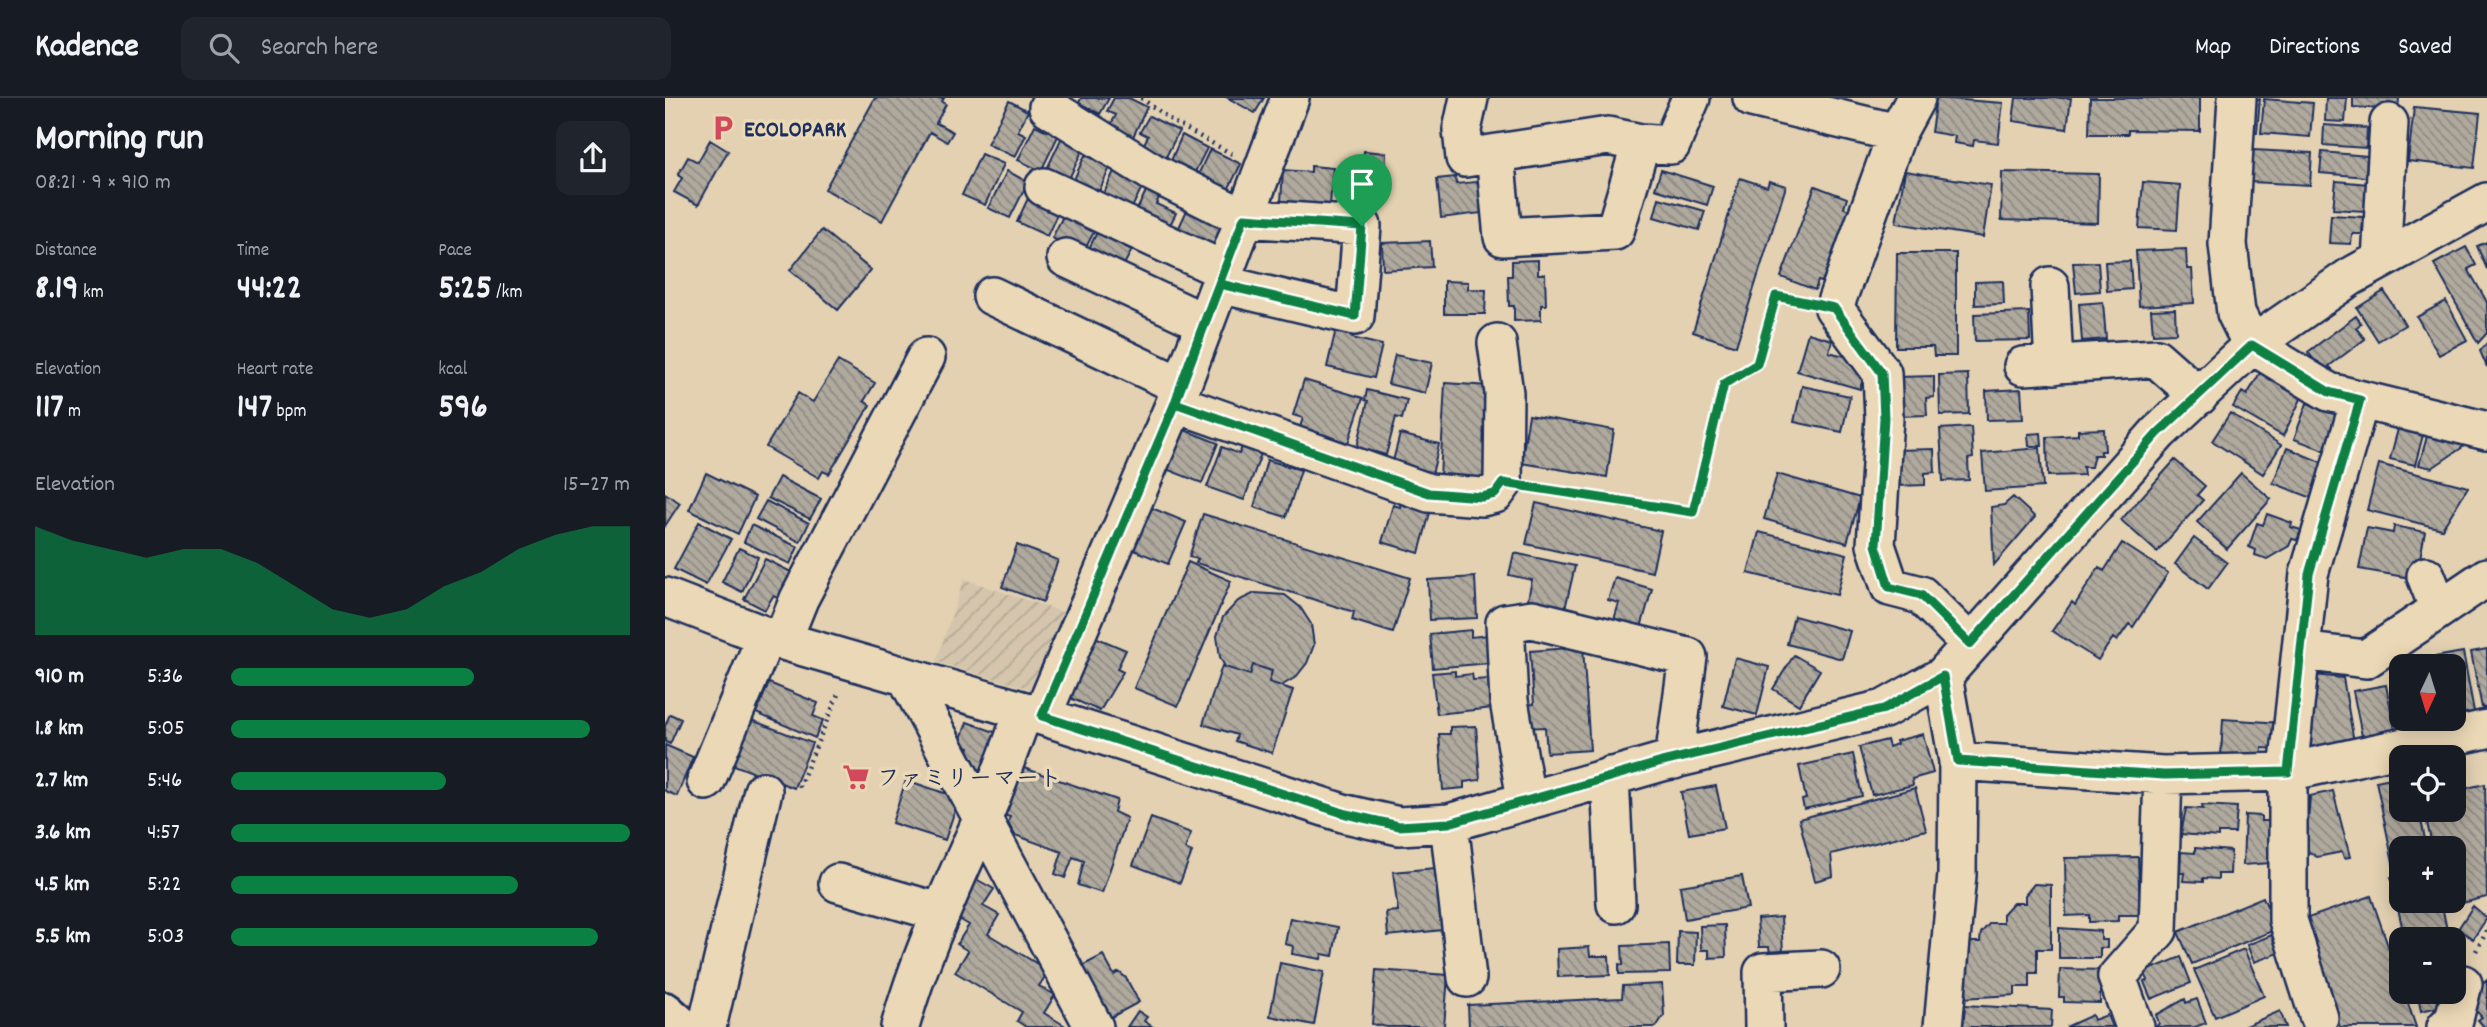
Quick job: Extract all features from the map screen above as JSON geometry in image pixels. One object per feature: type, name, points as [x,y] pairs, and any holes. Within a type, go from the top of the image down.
[{"type":"main road","points":[[665,1012],[682,1027]]},
{"type":"street","points":[[900,1027],[913,978],[939,912],[1178,395],[1290,98]]},
{"type":"street","points":[[1469,98],[1462,130],[1480,156],[1503,237],[1615,232],[1641,143]]},
{"type":"street","points":[[1480,156],[1608,136],[1641,143],[1671,145],[1691,98]]},
{"type":"street","points":[[1752,98],[1897,133]]},
{"type":"street","points":[[1916,98],[1897,133],[1834,308],[1882,373],[1884,418],[1876,545],[1889,587],[1921,595],[1970,644]]},
{"type":"street","points":[[2237,98],[2228,244],[2235,313],[2252,345],[2329,392],[2487,431]]},
{"type":"street","points":[[1044,187],[1222,277],[1355,316],[1362,226],[1244,218],[1152,172],[1048,107]]},
{"type":"street","points":[[2381,260],[2389,123]]},
{"type":"street","points":[[665,597],[774,639],[1033,713],[1346,814],[1399,826],[1449,823],[1610,776],[1884,709],[1943,676],[2158,433],[2252,345],[2291,316],[2381,260],[2487,202]]},
{"type":"street","points":[[1066,258],[1205,323]]},
{"type":"street","points":[[2050,286],[2039,365],[2156,358],[2199,396]]},
{"type":"street","points":[[1009,315],[1178,395],[1429,493],[1482,497],[1495,494],[1503,483],[1504,393],[1497,343]]},
{"type":"street","points":[[706,781],[774,639],[799,599],[926,357]]},
{"type":"street","points":[[2319,1018],[2288,920],[2288,772],[2309,574],[2360,400]]},
{"type":"street","points":[[2426,576],[2439,609]]},
{"type":"street","points":[[2301,651],[2366,659],[2487,577]]},
{"type":"street","points":[[1526,799],[1510,701],[1506,623],[1532,619],[1688,657],[1674,760]]},
{"type":"street","points":[[1943,676],[1958,761],[1957,875],[1944,1027]]},
{"type":"street","points":[[907,678],[1094,1027]]},
{"type":"street","points":[[1958,761],[2164,775],[2288,772],[2487,729]]},
{"type":"street","points":[[2135,1027],[2117,977],[2158,930],[2164,775]]},
{"type":"street","points":[[1610,776],[1616,904]]},
{"type":"street","points":[[707,1027],[763,791]]},
{"type":"street","points":[[1449,823],[1467,978]]},
{"type":"street","points":[[838,883],[939,912]]},
{"type":"street","points":[[1764,1027],[1763,972],[1821,969]]},
{"type":"street","points":[[2445,1027],[2453,1023],[2458,1004]]},
{"type":"path","points":[[1141,98],[1175,123],[1263,169]]},
{"type":"path","points":[[1503,483],[1693,512],[1724,384],[1757,364],[1776,296],[1834,308]]},
{"type":"path","points":[[763,791],[795,796],[852,662]]},
{"type":"shaded area","points":[[964,579],[1074,616],[1041,692],[936,662]]},
{"type":"building","points":[[875,98],[944,98],[942,102],[946,104],[936,123],[953,132],[947,142],[930,132],[882,221],[825,189]]},
{"type":"building","points":[[1081,98],[1109,98],[1100,114],[1079,103]]},
{"type":"building","points":[[1114,98],[1129,98],[1147,107],[1133,137],[1110,126],[1116,115],[1107,111]]},
{"type":"building","points":[[1228,98],[1264,98],[1255,113]]},
{"type":"building","points":[[1936,98],[2003,103],[1998,143],[1974,140],[1973,146],[1954,143],[1955,136],[1931,132]]},
{"type":"building","points":[[2016,98],[2071,98],[2067,129],[2013,121]]},
{"type":"building","points":[[2090,98],[2200,98],[2200,131],[2128,130],[2128,134],[2089,134]]},
{"type":"building","points":[[2246,98],[2260,99],[2257,133],[2244,132]]},
{"type":"building","points":[[2326,98],[2347,98],[2345,122],[2325,121]]},
{"type":"building","points":[[2353,98],[2399,98],[2398,110],[2353,107]]},
{"type":"building","points":[[2264,99],[2313,103],[2310,137],[2261,133]]},
{"type":"building","points":[[1009,101],[1028,111],[1018,131],[1026,135],[1015,157],[987,144]]},
{"type":"building","points":[[2414,107],[2480,113],[2474,168],[2408,161]]},
{"type":"building","points":[[1149,116],[1179,131],[1166,157],[1143,146],[1148,136],[1140,132]]},
{"type":"building","points":[[1050,124],[1061,130],[1041,171],[1018,160],[1035,125],[1047,131]]},
{"type":"building","points":[[2324,125],[2367,128],[2366,148],[2323,145]]},
{"type":"building","points":[[1182,135],[1207,148],[1194,174],[1170,163]]},
{"type":"building","points":[[1062,137],[1084,147],[1067,183],[1045,173]]},
{"type":"building","points":[[710,140],[728,151],[698,205],[674,192],[682,178],[678,175],[688,157],[698,162]]},
{"type":"building","points":[[1210,149],[1241,164],[1227,192],[1197,177]]},
{"type":"building","points":[[2253,150],[2312,153],[2310,185],[2251,182]]},
{"type":"building","points":[[1364,151],[1386,153],[1384,200],[1373,200],[1373,205],[1353,203],[1353,208],[1342,207],[1344,173],[1362,174]]},
{"type":"building","points":[[2322,152],[2367,156],[2366,177],[2320,173]]},
{"type":"building","points":[[981,154],[1004,164],[985,205],[962,195]]},
{"type":"building","points":[[1085,155],[1094,159],[1096,155],[1112,163],[1096,198],[1071,186]]},
{"type":"building","points":[[1311,166],[1333,168],[1330,205],[1281,202],[1283,170],[1311,172]]},
{"type":"building","points":[[1661,170],[1713,186],[1707,205],[1655,189]]},
{"type":"building","points":[[1007,171],[1028,182],[1010,218],[988,208]]},
{"type":"building","points":[[1114,171],[1143,185],[1129,214],[1101,200]]},
{"type":"building","points":[[1905,171],[1991,185],[1983,237],[1896,223]]},
{"type":"building","points":[[2002,172],[2099,174],[2098,223],[2001,220]]},
{"type":"building","points":[[1455,177],[1456,184],[1486,181],[1490,212],[1441,218],[1437,179]]},
{"type":"building","points":[[1740,178],[1767,187],[1769,181],[1786,186],[1736,346],[1693,332]]},
{"type":"building","points":[[2336,181],[2368,184],[2365,211],[2333,209]]},
{"type":"building","points":[[2143,182],[2180,185],[2177,230],[2139,228]]},
{"type":"building","points":[[1815,186],[1847,198],[1844,208],[1849,210],[1822,282],[1818,281],[1815,290],[1781,277]]},
{"type":"building","points":[[1147,189],[1160,196],[1156,204],[1176,213],[1167,231],[1134,216]]},
{"type":"building","points":[[1029,196],[1059,210],[1047,236],[1017,222]]},
{"type":"building","points":[[1659,198],[1705,211],[1699,230],[1654,217]]},
{"type":"building","points":[[1187,210],[1222,226],[1221,248],[1211,244],[1207,251],[1175,236]]},
{"type":"building","points":[[1065,212],[1096,228],[1083,253],[1052,238]]},
{"type":"building","points":[[2331,215],[2363,217],[2362,234],[2352,234],[2351,244],[2329,243]]},
{"type":"building","points":[[822,230],[871,270],[838,310],[790,270]]},
{"type":"building","points":[[1097,232],[1132,250],[1120,272],[1086,255]]},
{"type":"building","points":[[1430,241],[1432,267],[1383,270],[1382,243]]},
{"type":"building","points":[[2487,242],[2487,269],[2477,246]]},
{"type":"building","points":[[2466,247],[2476,265],[2468,269],[2487,302],[2487,333],[2478,343],[2434,264]]},
{"type":"building","points":[[2186,249],[2187,269],[2192,269],[2194,303],[2139,306],[2136,251]]},
{"type":"building","points":[[1897,253],[1956,253],[1956,356],[1934,356],[1933,347],[1896,347]]},
{"type":"building","points":[[1538,260],[1538,274],[1545,274],[1546,305],[1541,305],[1541,320],[1514,321],[1514,306],[1509,306],[1508,276],[1512,276],[1512,261]]},
{"type":"building","points":[[2130,261],[2132,289],[2107,291],[2105,262]]},
{"type":"building","points":[[2098,262],[2100,291],[2076,293],[2073,263]]},
{"type":"building","points":[[1444,281],[1468,282],[1468,289],[1486,290],[1485,314],[1444,314]]},
{"type":"building","points":[[2003,281],[2004,304],[1975,305],[1975,282]]},
{"type":"building","points":[[2384,291],[2405,325],[2378,341],[2357,308]]},
{"type":"building","points":[[2446,301],[2467,340],[2439,355],[2417,317]]},
{"type":"building","points":[[2103,302],[2106,339],[2082,341],[2079,304]]},
{"type":"building","points":[[2175,309],[2176,333],[2153,334],[2151,310]]},
{"type":"building","points":[[2029,312],[2030,340],[1975,341],[1974,314]]},
{"type":"building","points":[[2356,316],[2361,323],[2356,328],[2365,339],[2329,366],[2332,369],[2325,374],[2308,352]]},
{"type":"building","points":[[1336,329],[1353,334],[1352,338],[1382,345],[1374,378],[1327,367]]},
{"type":"building","points":[[1808,333],[1832,340],[1829,352],[1856,359],[1854,368],[1865,371],[1860,389],[1797,371]]},
{"type":"building","points":[[2487,343],[2487,367],[2480,351]]},
{"type":"building","points":[[1395,355],[1432,363],[1425,393],[1388,384]]},
{"type":"building","points":[[838,361],[875,383],[864,401],[870,405],[829,474],[823,471],[819,478],[766,447],[798,393],[813,402]]},
{"type":"building","points":[[2261,371],[2303,395],[2283,436],[2233,407],[2242,392],[2247,395]]},
{"type":"building","points":[[1968,374],[1969,414],[1940,415],[1939,375]]},
{"type":"building","points":[[1934,376],[1934,397],[1926,398],[1927,415],[1899,416],[1897,377]]},
{"type":"building","points":[[1304,380],[1363,398],[1348,443],[1300,427],[1303,418],[1293,415]]},
{"type":"building","points":[[1445,383],[1489,386],[1484,480],[1440,478]]},
{"type":"building","points":[[1802,386],[1850,396],[1842,432],[1794,422]]},
{"type":"building","points":[[2021,389],[2023,419],[1987,420],[1986,391]]},
{"type":"building","points":[[1367,390],[1407,400],[1402,419],[1396,417],[1386,455],[1357,447],[1368,401],[1365,400]]},
{"type":"building","points":[[2307,403],[2346,418],[2332,453],[2294,439]]},
{"type":"building","points":[[2230,413],[2281,445],[2263,474],[2212,441]]},
{"type":"building","points":[[1529,415],[1614,430],[1607,477],[1521,463]]},
{"type":"building","points":[[1971,427],[1973,458],[1968,459],[1969,480],[1943,481],[1940,429]]},
{"type":"building","points":[[1182,429],[1218,443],[1202,483],[1166,469]]},
{"type":"building","points":[[2104,429],[2105,451],[2101,451],[2101,455],[2094,455],[2091,467],[2083,467],[2084,475],[2048,476],[2047,437],[2078,435],[2078,430]]},
{"type":"building","points":[[2398,429],[2423,435],[2415,465],[2390,459]]},
{"type":"building","points":[[2041,433],[2042,446],[2029,446],[2028,434]]},
{"type":"building","points":[[2428,433],[2464,442],[2463,447],[2432,468],[2419,465]]},
{"type":"building","points":[[1400,434],[1439,444],[1432,475],[1392,465]]},
{"type":"building","points":[[1222,447],[1239,454],[1242,447],[1261,454],[1244,500],[1207,487]]},
{"type":"building","points":[[2040,448],[2043,487],[1985,491],[1982,453]]},
{"type":"building","points":[[2287,448],[2333,467],[2320,501],[2273,483]]},
{"type":"building","points":[[1934,449],[1935,472],[1925,473],[1925,485],[1897,486],[1895,450]]},
{"type":"building","points":[[1267,460],[1301,470],[1286,517],[1254,507]]},
{"type":"building","points":[[2175,460],[2205,486],[2197,495],[2203,500],[2157,552],[2121,520]]},
{"type":"building","points":[[2379,464],[2468,487],[2442,529],[2367,510]]},
{"type":"building","points":[[706,473],[755,497],[738,534],[689,510]]},
{"type":"building","points":[[2241,473],[2271,499],[2227,549],[2197,522]]},
{"type":"building","points":[[1777,474],[1860,498],[1847,543],[1764,519]]},
{"type":"building","points":[[779,477],[821,499],[810,519],[768,498]]},
{"type":"building","points":[[665,493],[680,503],[665,526]]},
{"type":"building","points":[[2013,497],[2035,517],[1994,565],[1991,507],[2004,505]]},
{"type":"building","points":[[766,501],[809,523],[800,542],[756,519]]},
{"type":"building","points":[[1402,501],[1431,509],[1419,553],[1382,542],[1393,505],[1400,507]]},
{"type":"building","points":[[1536,503],[1661,531],[1652,572],[1526,544]]},
{"type":"building","points":[[1147,506],[1186,522],[1168,564],[1129,548]]},
{"type":"building","points":[[1203,514],[1410,578],[1393,633],[1352,620],[1354,612],[1196,563],[1198,559],[1189,557]]},
{"type":"building","points":[[2267,514],[2292,523],[2291,527],[2301,530],[2297,540],[2292,539],[2289,546],[2267,559],[2255,555],[2256,550],[2249,547],[2257,523],[2263,525]]},
{"type":"building","points":[[699,522],[731,539],[706,585],[674,569]]},
{"type":"building","points":[[751,525],[798,547],[790,564],[744,542]]},
{"type":"building","points":[[2394,526],[2425,532],[2416,579],[2359,569],[2367,528],[2393,533]]},
{"type":"building","points":[[1759,532],[1847,554],[1837,595],[1748,573]]},
{"type":"building","points":[[2194,538],[2227,563],[2208,589],[2175,564]]},
{"type":"building","points":[[2122,543],[2168,573],[2133,627],[2129,624],[2117,641],[2113,638],[2098,660],[2052,631],[2072,602],[2075,605],[2099,567],[2104,571]]},
{"type":"building","points":[[1017,545],[1058,560],[1043,602],[1002,587]]},
{"type":"building","points":[[739,548],[758,557],[742,592],[722,582]]},
{"type":"building","points":[[1514,553],[1575,566],[1564,613],[1527,604],[1532,580],[1509,575]]},
{"type":"building","points":[[765,559],[795,574],[782,600],[773,596],[765,610],[744,599]]},
{"type":"building","points":[[1188,562],[1231,581],[1178,706],[1134,688]]},
{"type":"building","points":[[1475,577],[1477,618],[1430,620],[1428,580]]},
{"type":"building","points":[[1615,578],[1652,589],[1640,631],[1613,623],[1619,603],[1608,600]]},
{"type":"building","points":[[1255,593],[1285,595],[1300,607],[1311,624],[1314,645],[1307,663],[1296,677],[1281,686],[1269,682],[1272,671],[1253,665],[1250,675],[1225,667],[1220,657],[1217,636],[1223,617],[1238,601]]},
{"type":"building","points":[[1794,616],[1850,631],[1842,659],[1787,644]]},
{"type":"building","points":[[1471,630],[1471,637],[1488,635],[1490,663],[1433,668],[1430,634]]},
{"type":"building","points":[[1095,637],[1126,650],[1117,669],[1123,672],[1100,711],[1068,697]]},
{"type":"building","points":[[1583,647],[1590,750],[1547,753],[1545,727],[1527,728],[1525,705],[1534,704],[1530,651]]},
{"type":"building","points":[[2487,649],[2487,707],[2482,708],[2471,652]]},
{"type":"building","points":[[1794,655],[1820,670],[1799,705],[1773,689]]},
{"type":"building","points":[[1735,658],[1769,667],[1757,715],[1723,706]]},
{"type":"building","points":[[1253,665],[1272,671],[1269,682],[1293,690],[1272,753],[1235,741],[1237,735],[1203,724],[1222,666],[1250,675]]},
{"type":"building","points":[[2466,668],[2475,717],[2466,719]]},
{"type":"building","points":[[1455,671],[1455,676],[1472,674],[1473,680],[1490,679],[1493,708],[1437,714],[1432,673]]},
{"type":"building","points":[[2314,675],[2343,678],[2354,742],[2311,747]]},
{"type":"building","points":[[769,683],[818,703],[813,716],[823,720],[815,738],[756,713]]},
{"type":"building","points":[[2386,685],[2389,731],[2362,736],[2353,691]]},
{"type":"building","points":[[670,714],[681,719],[670,744],[665,742],[665,726]]},
{"type":"building","points":[[2223,719],[2281,723],[2280,749],[2262,748],[2261,759],[2221,756]]},
{"type":"building","points":[[751,720],[812,743],[794,788],[734,765]]},
{"type":"building","points":[[967,722],[1003,735],[990,773],[969,766],[972,759],[966,757],[969,747],[959,744]]},
{"type":"building","points":[[1476,726],[1480,780],[1464,782],[1464,788],[1443,790],[1439,734],[1450,734],[1450,727]]},
{"type":"building","points":[[1923,734],[1933,773],[1912,779],[1913,785],[1872,795],[1859,747],[1887,740],[1889,747],[1897,744],[1896,741]]},
{"type":"building","points":[[665,745],[693,757],[677,796],[665,791]]},
{"type":"building","points":[[1853,754],[1862,796],[1804,809],[1802,800],[1806,799],[1799,766]]},
{"type":"building","points":[[1015,765],[1117,800],[1114,812],[1127,818],[1102,893],[1078,885],[1084,861],[1073,857],[1065,878],[1055,874],[1062,852],[1015,835],[1008,823],[1010,817],[999,814]]},
{"type":"building","points":[[2389,778],[2389,822],[2421,822],[2424,836],[2389,836],[2389,843],[2376,781]]},
{"type":"building","points":[[906,780],[959,798],[945,840],[892,823]]},
{"type":"building","points":[[2485,784],[2487,897],[2466,902],[2466,836],[2430,836],[2427,822],[2466,822],[2466,788]]},
{"type":"building","points":[[1716,786],[1725,828],[1689,834],[1681,792]]},
{"type":"building","points":[[1915,788],[1926,830],[1831,854],[1833,876],[1815,881],[1799,819]]},
{"type":"building","points":[[2333,791],[2350,857],[2344,858],[2342,852],[2317,857],[2306,850],[2310,796]]},
{"type":"building","points":[[2202,805],[2237,807],[2235,833],[2218,833],[2218,837],[2181,834],[2186,808],[2203,809]]},
{"type":"building","points":[[2245,815],[2261,816],[2261,821],[2278,821],[2271,863],[2243,865]]},
{"type":"building","points":[[1151,818],[1191,833],[1185,849],[1192,852],[1180,883],[1133,865]]},
{"type":"building","points":[[2195,848],[2231,851],[2230,874],[2218,874],[2218,879],[2203,878],[2203,882],[2183,881],[2184,873],[2180,873],[2181,852],[2195,853]]},
{"type":"building","points":[[2138,857],[2140,915],[2118,915],[2118,921],[2089,922],[2089,915],[2066,916],[2065,858]]},
{"type":"building","points":[[1435,868],[1442,930],[1388,936],[1386,912],[1398,911],[1393,872]]},
{"type":"building","points":[[1742,876],[1748,908],[1685,919],[1680,886]]},
{"type":"building","points":[[976,879],[994,889],[983,906],[999,915],[988,934],[1049,971],[1039,986],[1055,995],[1044,1013],[1067,1027],[1026,1027],[1017,1021],[1022,1012],[955,972],[968,951],[957,944],[969,925],[954,916]]},
{"type":"building","points":[[2034,884],[2051,885],[2051,949],[2037,949],[2037,973],[2030,973],[2030,987],[2015,987],[2015,995],[1961,998],[1964,948],[1970,942],[1980,942],[1981,933],[1990,923],[2003,923],[2003,914],[2013,903],[2025,903],[2025,895]]},
{"type":"building","points":[[2371,896],[2389,949],[2389,1004],[2408,1004],[2416,1027],[2340,1027],[2302,920]]},
{"type":"building","points":[[2263,897],[2277,929],[2192,964],[2178,932]]},
{"type":"building","points":[[2473,906],[2487,918],[2473,939],[2466,934],[2466,927],[2459,927]]},
{"type":"building","points":[[2399,913],[2443,913],[2446,927],[2402,927]]},
{"type":"building","points":[[1781,917],[1783,952],[1770,953],[1769,947],[1759,947],[1757,919]]},
{"type":"building","points":[[1290,918],[1338,927],[1333,956],[1322,954],[1321,959],[1292,954],[1293,946],[1285,944]]},
{"type":"building","points":[[1725,925],[1726,957],[1709,958],[1709,950],[1701,950],[1700,926]]},
{"type":"building","points":[[2059,928],[2101,931],[2101,940],[2107,940],[2107,948],[2100,948],[2100,958],[2059,958]]},
{"type":"building","points":[[1678,931],[1696,932],[1695,965],[1677,965]]},
{"type":"building","points":[[2272,935],[2279,953],[2254,962],[2247,945]]},
{"type":"building","points":[[1669,944],[1670,973],[1619,974],[1619,964],[1623,965],[1622,946]]},
{"type":"building","points":[[1589,947],[1590,956],[1609,956],[1610,975],[1558,977],[1557,949]]},
{"type":"building","points":[[2244,949],[2264,996],[2215,1017],[2194,970]]},
{"type":"building","points":[[1103,955],[1114,975],[1119,972],[1126,978],[1139,1002],[1106,1020],[1078,968]]},
{"type":"building","points":[[2181,957],[2191,983],[2151,999],[2144,982],[2148,980],[2144,972]]},
{"type":"building","points":[[1280,963],[1324,972],[1314,1025],[1270,1016]]},
{"type":"building","points":[[2060,969],[2106,970],[2105,992],[2100,991],[2100,1003],[2064,1002],[2064,997],[2059,997]]},
{"type":"building","points":[[1376,970],[1448,975],[1444,1027],[1387,1027],[1372,1024]]},
{"type":"building","points":[[2487,980],[2487,1027],[2484,1027],[2478,1020],[2482,1017],[2470,1004],[2480,995],[2476,990]]},
{"type":"building","points":[[1662,984],[1664,1015],[1656,1027],[1469,1027],[1468,1005],[1622,998],[1623,986]]},
{"type":"building","points":[[2185,999],[2186,1003],[2197,999],[2206,1023],[2195,1027],[2156,1027],[2159,1023],[2156,1015]]},
{"type":"building","points":[[2420,1004],[2444,1004],[2443,1006],[2421,1011]]},
{"type":"building","points":[[1964,1005],[2052,1010],[2051,1027],[1963,1027]]},
{"type":"building","points":[[1138,1011],[1147,1017],[1144,1021],[1153,1027],[1127,1027]]},
{"type":"building","points":[[2280,1011],[2286,1027],[2243,1027]]},
{"type":"building","points":[[2092,1015],[2094,1020],[2107,1015],[2112,1027],[2066,1027]]},
{"type":"place","name":"ECOLOPARK","points":[[723,128]]},
{"type":"place","name":"ファミリーマート","points":[[856,777]]},
{"type":"route","points":[[1362,226],[1244,218],[1220,284],[1175,403],[1042,716],[1346,814],[1399,826],[1449,823],[1662,762],[1884,709],[1943,676],[1958,761],[2164,775],[2288,772],[2309,574],[2360,400],[2329,392],[2252,345],[2158,433],[1970,644],[1921,595],[1889,587],[1876,545],[1884,418],[1882,373],[1834,308],[1776,296],[1757,364],[1724,384],[1693,512],[1503,483],[1495,494],[1482,497],[1429,493],[1175,403],[1181,386],[1220,284],[1355,316],[1362,226]]}]
